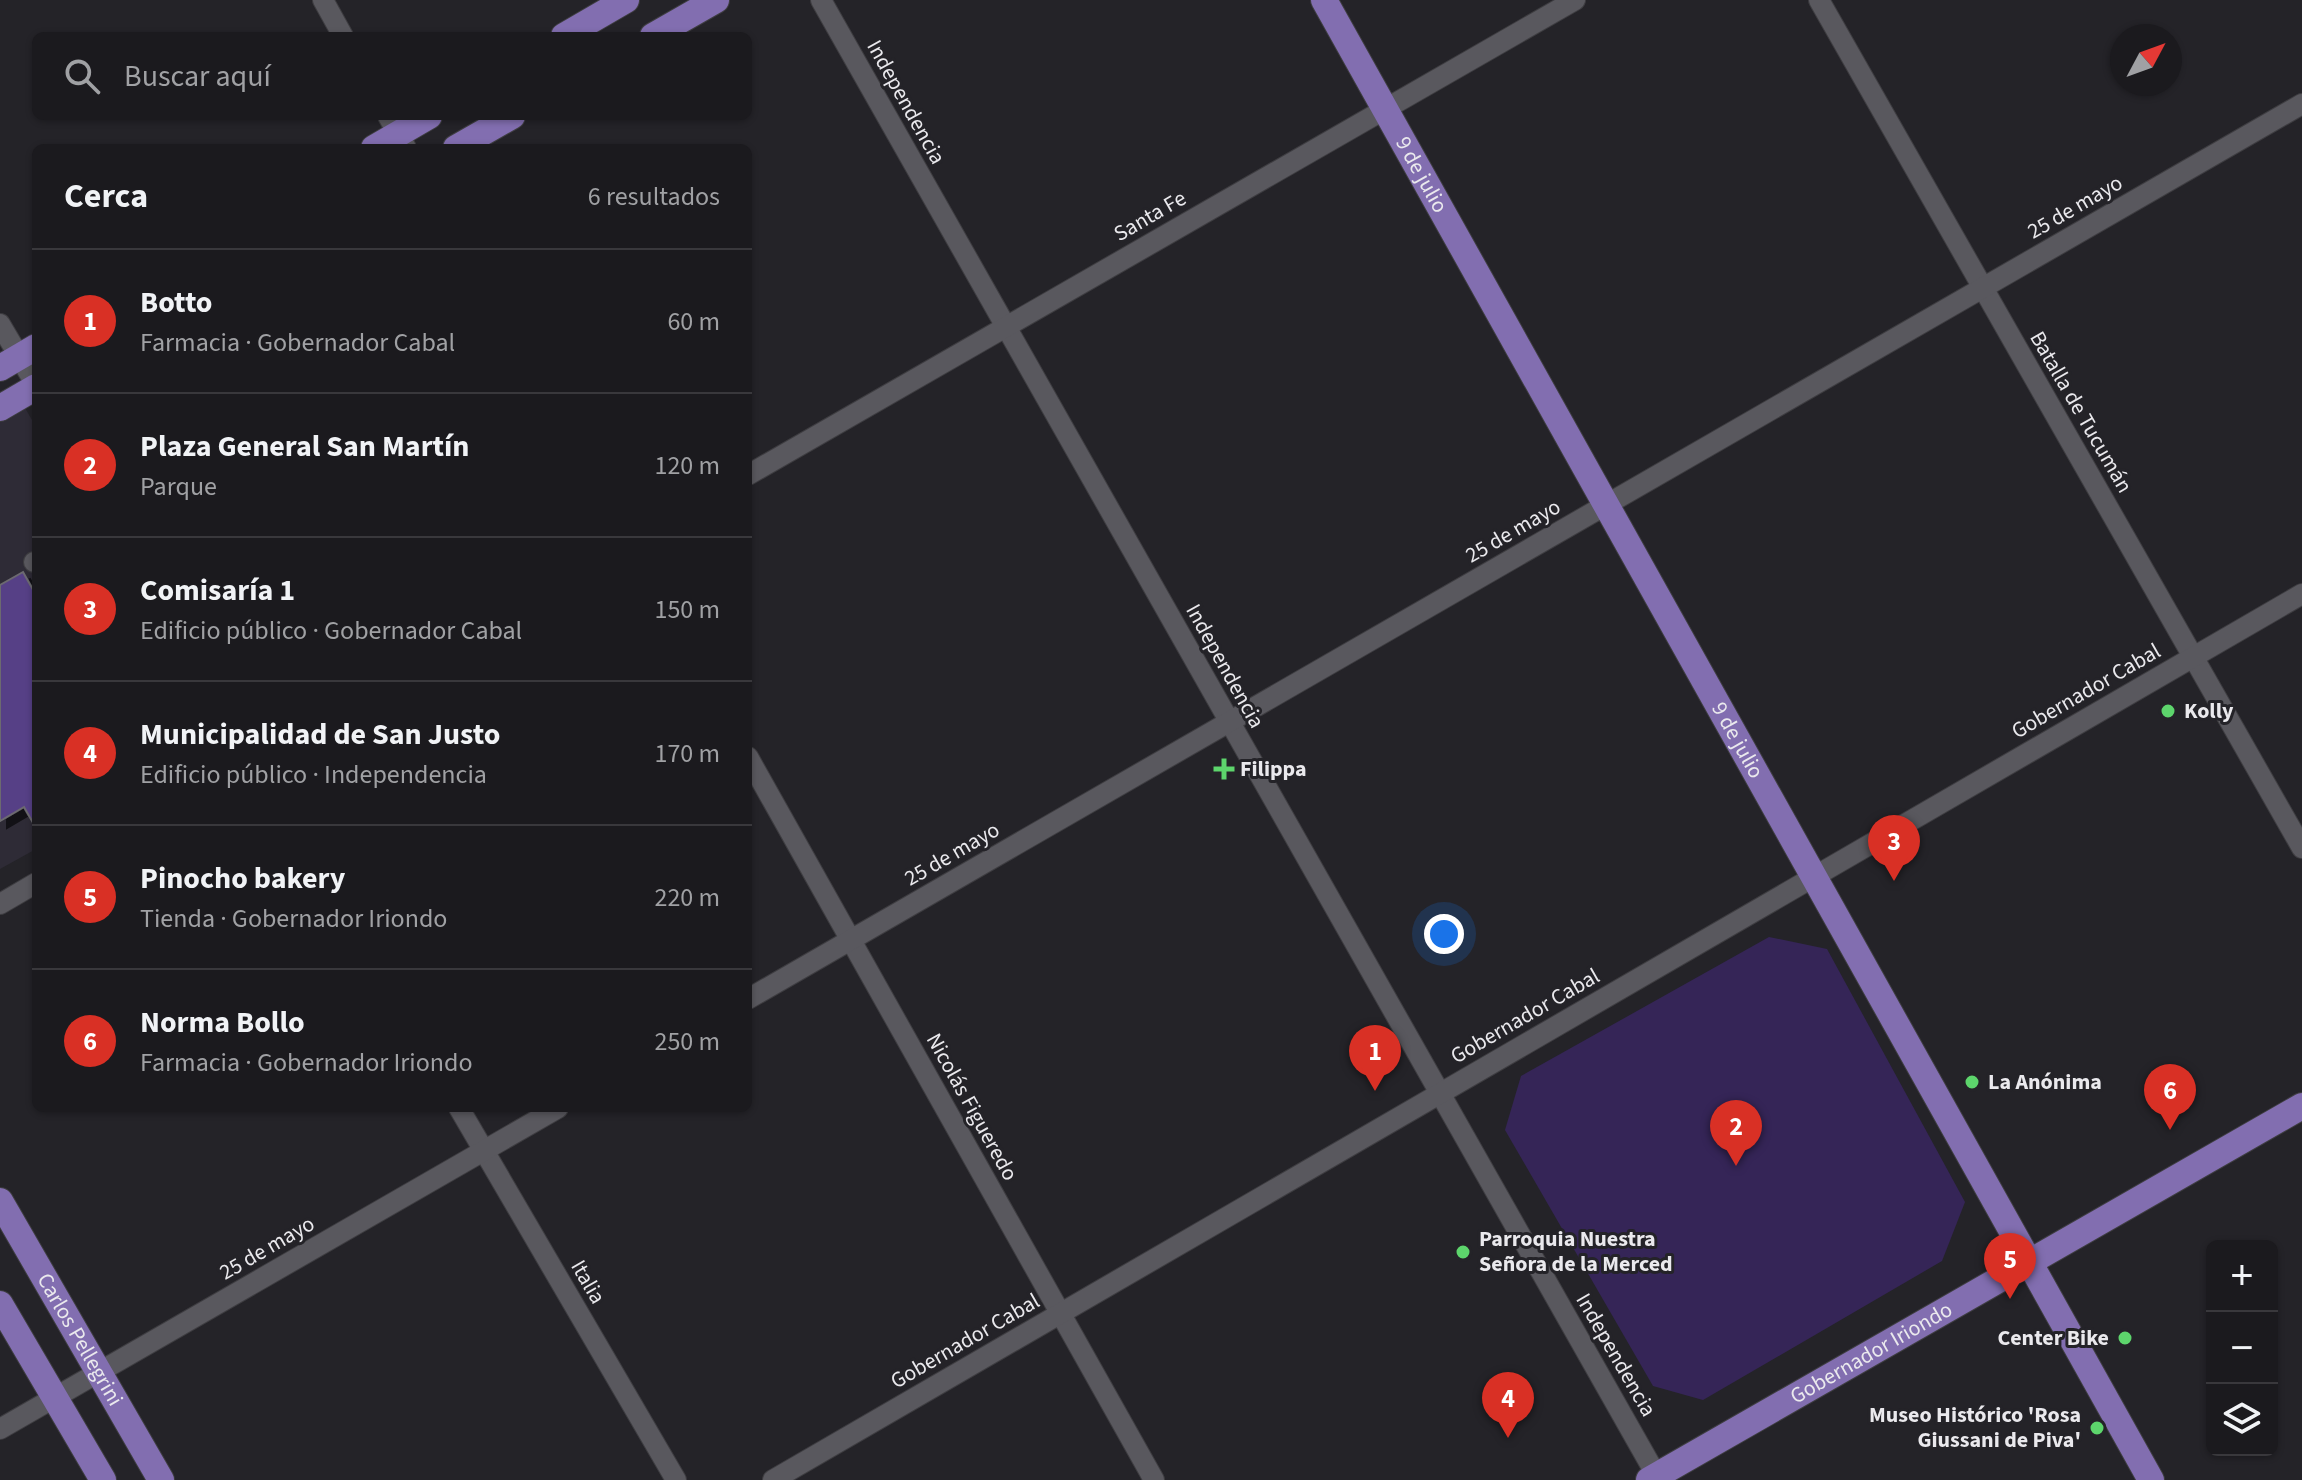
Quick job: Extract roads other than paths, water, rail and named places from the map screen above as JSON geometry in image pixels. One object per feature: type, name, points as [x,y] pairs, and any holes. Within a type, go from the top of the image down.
[{"type":"main road","points":[[571,32],[626,0]]},
{"type":"main road","points":[[660,32],[716,0]]},
{"type":"main road","name":"9 de julio","points":[[1324,0],[2151,1480]]},
{"type":"main road","points":[[380,144],[421,120]]},
{"type":"main road","points":[[463,144],[505,120]]},
{"type":"main road","points":[[0,408],[32,388]]},
{"type":"main road","name":"Gobernador Iriondo","points":[[1655,1479],[2302,1106]]},
{"type":"main road","name":"Carlos Pellegrini","points":[[0,1201],[161,1480]]},
{"type":"main road","points":[[0,1304],[103,1480]]},
{"type":"street","points":[[323,0],[341,32]]},
{"type":"street","name":"Independencia","points":[[821,0],[1655,1479]]},
{"type":"street","name":"Santa Fe","points":[[752,473],[1575,0]]},
{"type":"street","name":"Batalla de Tucumán","points":[[1819,0],[2302,848]]},
{"type":"street","name":"25 de mayo","points":[[752,997],[2302,104]]},
{"type":"street","points":[[0,324],[32,380]]},
{"type":"street","name":"Gobernador Cabal","points":[[773,1480],[2302,594]]},
{"type":"street","name":"Nicolás Figueredo","points":[[752,764],[1154,1480]]},
{"type":"street","points":[[0,904],[32,885]]},
{"type":"street","name":"Italia","points":[[461,1112],[676,1480]]},
{"type":"street","name":"25 de mayo","points":[[0,1429],[551,1112]]},
{"type":"place","name":"Kolly","points":[[2168,711]]},
{"type":"place","name":"Filippa","points":[[1224,769]]},
{"type":"place","name":"Comisaría 1","points":[[1894,881]]},
{"type":"place","name":"La Anónima","points":[[1972,1082]]},
{"type":"place","name":"Botto","points":[[1375,1091]]},
{"type":"place","name":"Norma Bollo","points":[[2170,1130]]},
{"type":"place","name":"Plaza General San Martín","points":[[1736,1166]]},
{"type":"place","name":"Parroquia Nuestra Señora de la Merced","points":[[1463,1252]]},
{"type":"place","name":"Pinocho bakery","points":[[2010,1299]]},
{"type":"place","name":"Center Bike","points":[[2125,1338]]},
{"type":"place","name":"Museo Histórico 'Rosa Giussani de Piva'","points":[[2097,1428]]},
{"type":"place","name":"Municipalidad de San Justo","points":[[1508,1438]]}]
